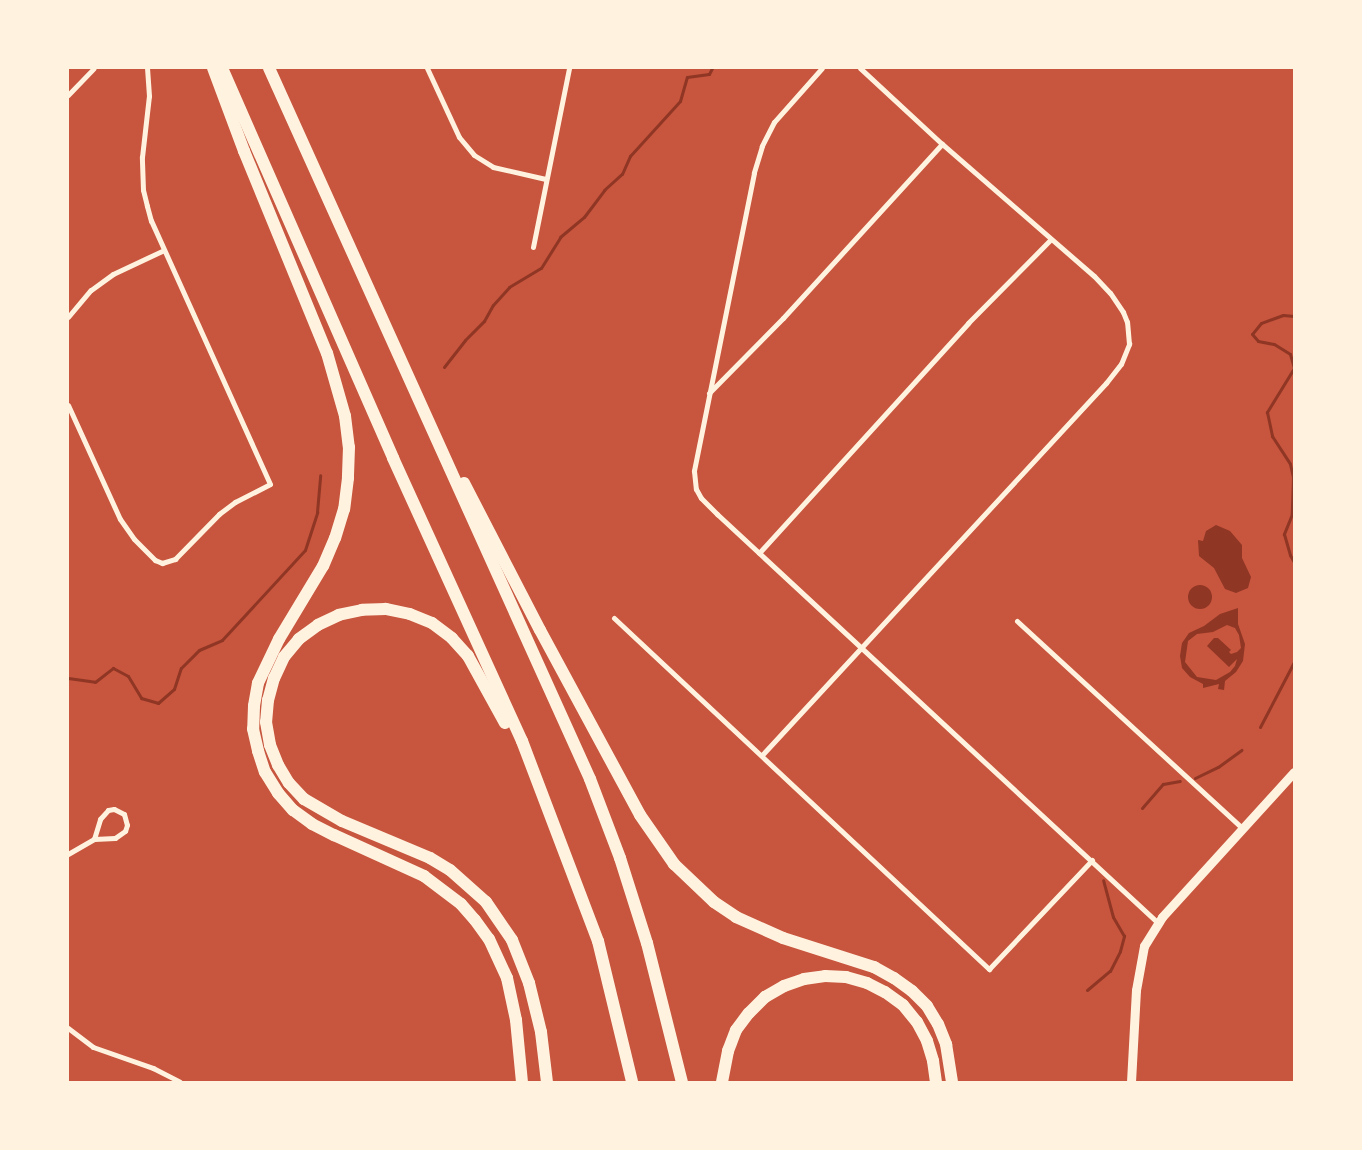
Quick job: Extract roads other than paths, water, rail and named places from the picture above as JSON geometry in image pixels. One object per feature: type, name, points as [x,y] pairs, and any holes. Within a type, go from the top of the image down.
[{"type":"highway","points":[[213,68],[244,151],[327,353],[342,400],[349,447],[344,509],[336,538],[323,566],[279,639],[258,683],[253,728],[258,751],[278,793],[293,810],[312,824],[424,876],[445,890],[475,920],[488,939],[507,978],[516,1020],[522,1082]]},
{"type":"highway","points":[[222,68],[393,458],[522,741],[598,941],[632,1082]]},
{"type":"highway","points":[[269,68],[590,779],[620,858],[647,943],[682,1082]]},
{"type":"highway","points":[[425,412],[485,521],[540,630],[640,815],[674,864],[714,902],[736,917],[783,938],[874,967],[912,991],[926,1006],[938,1024],[946,1044],[952,1082]]},
{"type":"highway","points":[[547,1082],[540,1032],[529,983],[512,940],[486,902],[456,875],[430,858],[321,811],[304,799],[285,777],[270,744],[266,722],[268,700],[274,678],[284,657],[299,639],[318,625],[339,615],[362,610],[386,609],[410,614],[432,623],[452,638],[468,656],[549,810]]},
{"type":"highway","points":[[722,1082],[728,1051],[736,1030],[749,1013],[765,997],[784,986],[804,979],[825,976],[846,978],[866,983],[885,992],[903,1005],[917,1022],[927,1041],[933,1061],[936,1082]]},
{"type":"street","points":[[68,95],[94,68]]},
{"type":"street","points":[[68,405],[120,519],[134,539],[154,560],[162,563],[175,559],[219,514],[235,502],[270,484],[151,221],[143,190],[142,157],[148,96],[147,68]]},
{"type":"street","points":[[427,68],[459,137],[474,155],[493,167],[546,179]]},
{"type":"street","points":[[533,247],[569,68]]},
{"type":"street","points":[[822,68],[782,112],[762,146],[748,199],[694,471],[694,480],[701,498],[1158,922]]},
{"type":"street","points":[[762,755],[1106,383],[1125,354],[1129,344],[1127,322],[1118,303],[1094,276],[1050,240],[942,144],[860,68]]},
{"type":"street","points":[[709,394],[783,318],[942,144]]},
{"type":"street","points":[[759,553],[968,323],[1050,240]]},
{"type":"street","points":[[68,317],[92,290],[113,274],[164,250]]},
{"type":"street","points":[[614,618],[989,969],[1092,860]]},
{"type":"street","points":[[1017,621],[1242,828]]},
{"type":"street","points":[[1130,1082],[1139,968],[1144,946],[1158,922],[1294,772]]},
{"type":"street","points":[[68,854],[94,839],[121,836],[127,825],[124,814],[114,809],[104,814],[98,824],[94,839]]},
{"type":"street","points":[[68,1028],[93,1047],[153,1068],[180,1082]]},
{"type":"waterway","points":[[444,367],[465,340],[484,321],[493,305],[509,287],[541,268],[560,237],[584,217],[604,190],[622,174],[630,156],[680,101],[687,77],[709,74],[712,68]]},
{"type":"waterway","points":[[1294,316],[1283,315],[1261,323],[1252,334],[1258,341],[1274,344],[1290,354],[1294,368],[1267,412],[1272,436],[1290,464],[1293,477],[1292,514],[1284,534],[1294,562]]},
{"type":"waterway","points":[[68,678],[95,682],[113,668],[128,676],[141,698],[158,703],[174,689],[181,668],[199,650],[222,640],[305,550],[317,512],[320,475]]},
{"type":"waterway","points":[[1260,727],[1294,662]]},
{"type":"waterway","points":[[1195,778],[1218,767],[1241,750]]},
{"type":"waterway","points":[[1142,808],[1163,784],[1180,781]]},
{"type":"waterway","points":[[1087,990],[1110,971],[1120,951],[1124,936],[1113,917],[1103,880]]}]
